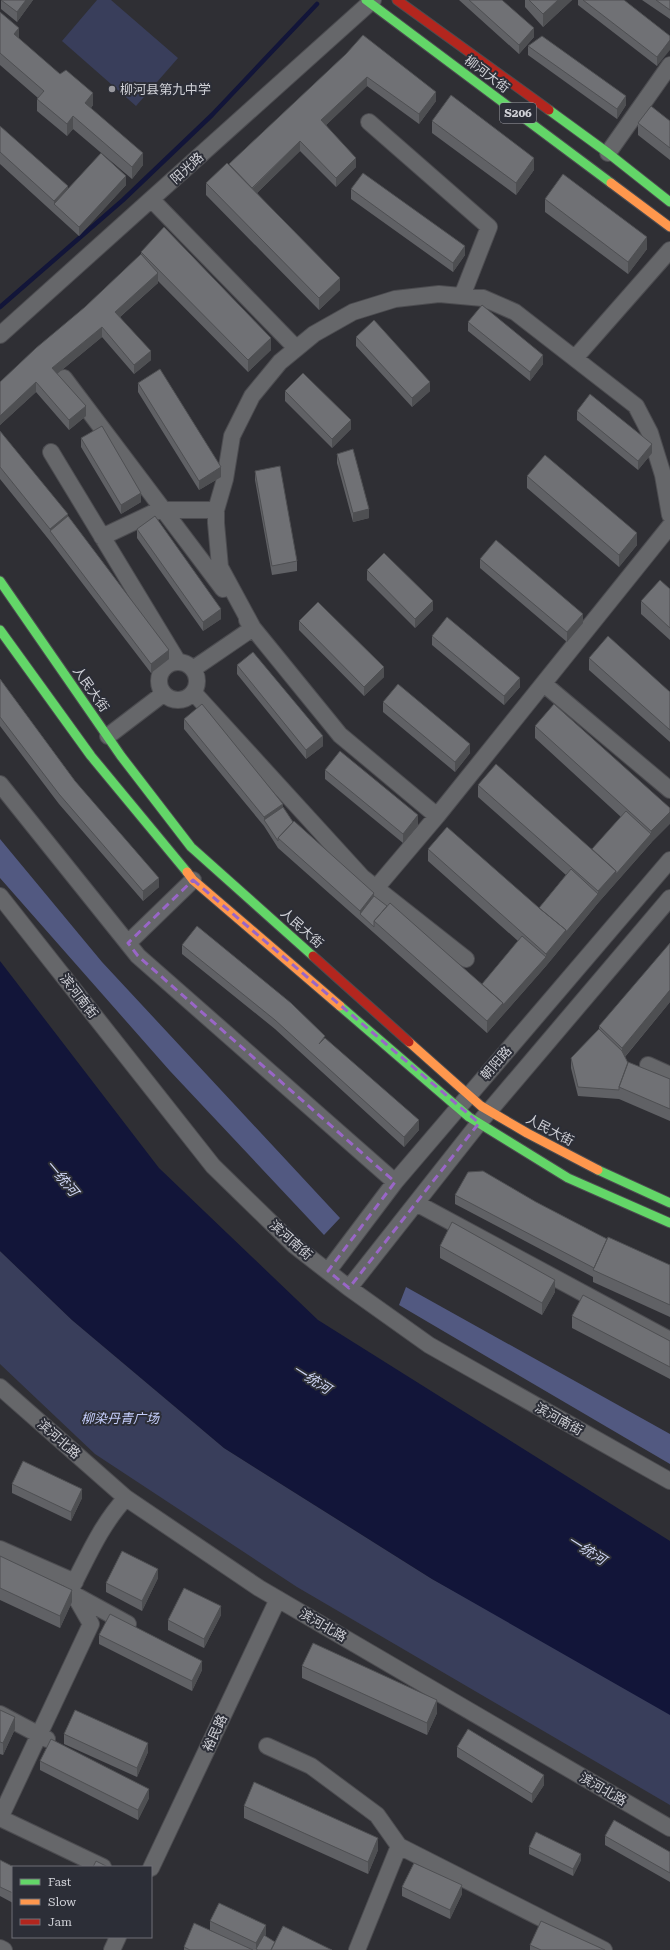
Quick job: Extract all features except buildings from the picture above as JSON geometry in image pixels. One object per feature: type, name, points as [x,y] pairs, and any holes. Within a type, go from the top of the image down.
[{"type":"street","name":"柳河大街","points":[[397,0],[608,153],[670,202]]},
{"type":"street","name":"柳河大街","points":[[370,1],[670,227]]},
{"type":"street","name":"阳光路","points":[[0,335],[152,200],[370,1]]},
{"type":"street","points":[[608,153],[670,65]]},
{"type":"street","points":[[369,122],[489,227],[462,296]]},
{"type":"street","points":[[152,200],[296,348]]},
{"type":"street","points":[[575,358],[670,250]]},
{"type":"street","points":[[219,575],[220,567],[216,510],[225,479],[232,436],[252,396],[280,362],[296,348],[314,334],[353,312],[388,301],[439,294],[483,298],[516,312],[636,406],[650,433],[663,475],[670,515]]},
{"type":"street","points":[[64,378],[163,510],[219,575],[253,628],[340,735],[437,816]]},
{"type":"street","points":[[51,452],[178,662]]},
{"type":"street","points":[[102,537],[159,510],[216,510]]},
{"type":"street","points":[[376,888],[437,816],[670,526]]},
{"type":"street","name":"人民大街","points":[[0,581],[108,736],[191,847],[470,1095],[489,1110],[529,1135],[621,1181],[670,1203]]},
{"type":"street","points":[[193,669],[253,628]]},
{"type":"street","points":[[0,630],[91,756],[193,880],[458,1108],[479,1123],[568,1178],[670,1223]]},
{"type":"street","points":[[178,662],[186,664],[193,669],[197,677],[197,685],[194,693],[187,699],[178,701],[170,699],[163,694],[159,686],[159,677],[169,664],[178,662]]},
{"type":"street","points":[[544,684],[670,790]]},
{"type":"street","points":[[194,693],[362,877],[466,959]]},
{"type":"street","points":[[108,736],[163,694]]},
{"type":"street","points":[[0,784],[138,956],[395,1182]]},
{"type":"street","name":"朝阳路","points":[[328,1271],[395,1182],[670,860]]},
{"type":"street","points":[[128,943],[193,880]]},
{"type":"street","name":"滨河南街","points":[[0,896],[213,1166],[295,1246],[349,1288],[429,1345],[670,1481]]},
{"type":"street","points":[[349,1288],[489,1110],[670,898]]},
{"type":"street","points":[[648,1065],[670,1075]]},
{"type":"street","points":[[416,1203],[670,1340]]},
{"type":"street","name":"滨河北路","points":[[0,1388],[126,1498],[278,1599],[670,1828]]},
{"type":"street","points":[[101,1866],[0,1818],[91,1624],[75,1589],[95,1542],[118,1505],[126,1498]]},
{"type":"street","points":[[0,1549],[75,1589],[141,1631]]},
{"type":"street","name":"裕民路","points":[[152,1866],[278,1599]]},
{"type":"street","points":[[0,1714],[60,1746]]},
{"type":"street","points":[[267,1746],[311,1766],[378,1815],[399,1846],[604,1950]]},
{"type":"street","points":[[357,1950],[399,1846]]},
{"type":"street","points":[[112,1950],[118,1938]]},
{"type":"street","points":[[0,1948],[4,1950]]},
{"type":"highlighted area","points":[[193,880],[479,1123],[349,1288],[328,1271],[395,1182],[138,956],[128,943]]},
{"type":"green space","points":[[97,0],[111,0],[178,58],[136,106],[62,41]]},
{"type":"green space","name":"柳染丹青广场","points":[[0,1251],[72,1320],[224,1448],[432,1579],[670,1709],[670,1805],[297,1587],[95,1454],[0,1364]]},
{"type":"shaded area","points":[[0,839],[102,962],[340,1218],[324,1235],[170,1071],[0,878]]},
{"type":"shaded area","points":[[406,1287],[670,1434],[670,1464],[399,1305]]},
{"type":"water","name":"一统河","points":[[0,961],[159,1168],[318,1320],[670,1541],[670,1715],[432,1579],[224,1448],[72,1320],[0,1251]]},
{"type":"waterway","points":[[0,307],[123,200],[212,115],[317,4]]},
{"type":"traffic: fast","points":[[366,0],[611,183]]},
{"type":"traffic: fast","points":[[549,110],[608,153],[670,202]]},
{"type":"traffic: fast","points":[[0,581],[121,756],[191,847],[313,956]]},
{"type":"traffic: fast","points":[[0,630],[91,756],[187,872]]},
{"type":"traffic: fast","points":[[340,1006],[469,1117],[568,1178],[670,1223]]},
{"type":"traffic: fast","points":[[598,1170],[670,1203]]},
{"type":"traffic: slow","points":[[611,183],[670,227]]},
{"type":"traffic: slow","points":[[187,872],[193,880],[340,1006]]},
{"type":"traffic: slow","points":[[409,1042],[481,1106],[527,1133],[598,1170]]},
{"type":"traffic: jam","points":[[397,0],[549,110]]},
{"type":"traffic: jam","points":[[313,956],[409,1042]]},
{"type":"place","name":"柳河县第九中学","points":[[112,89]]}]
